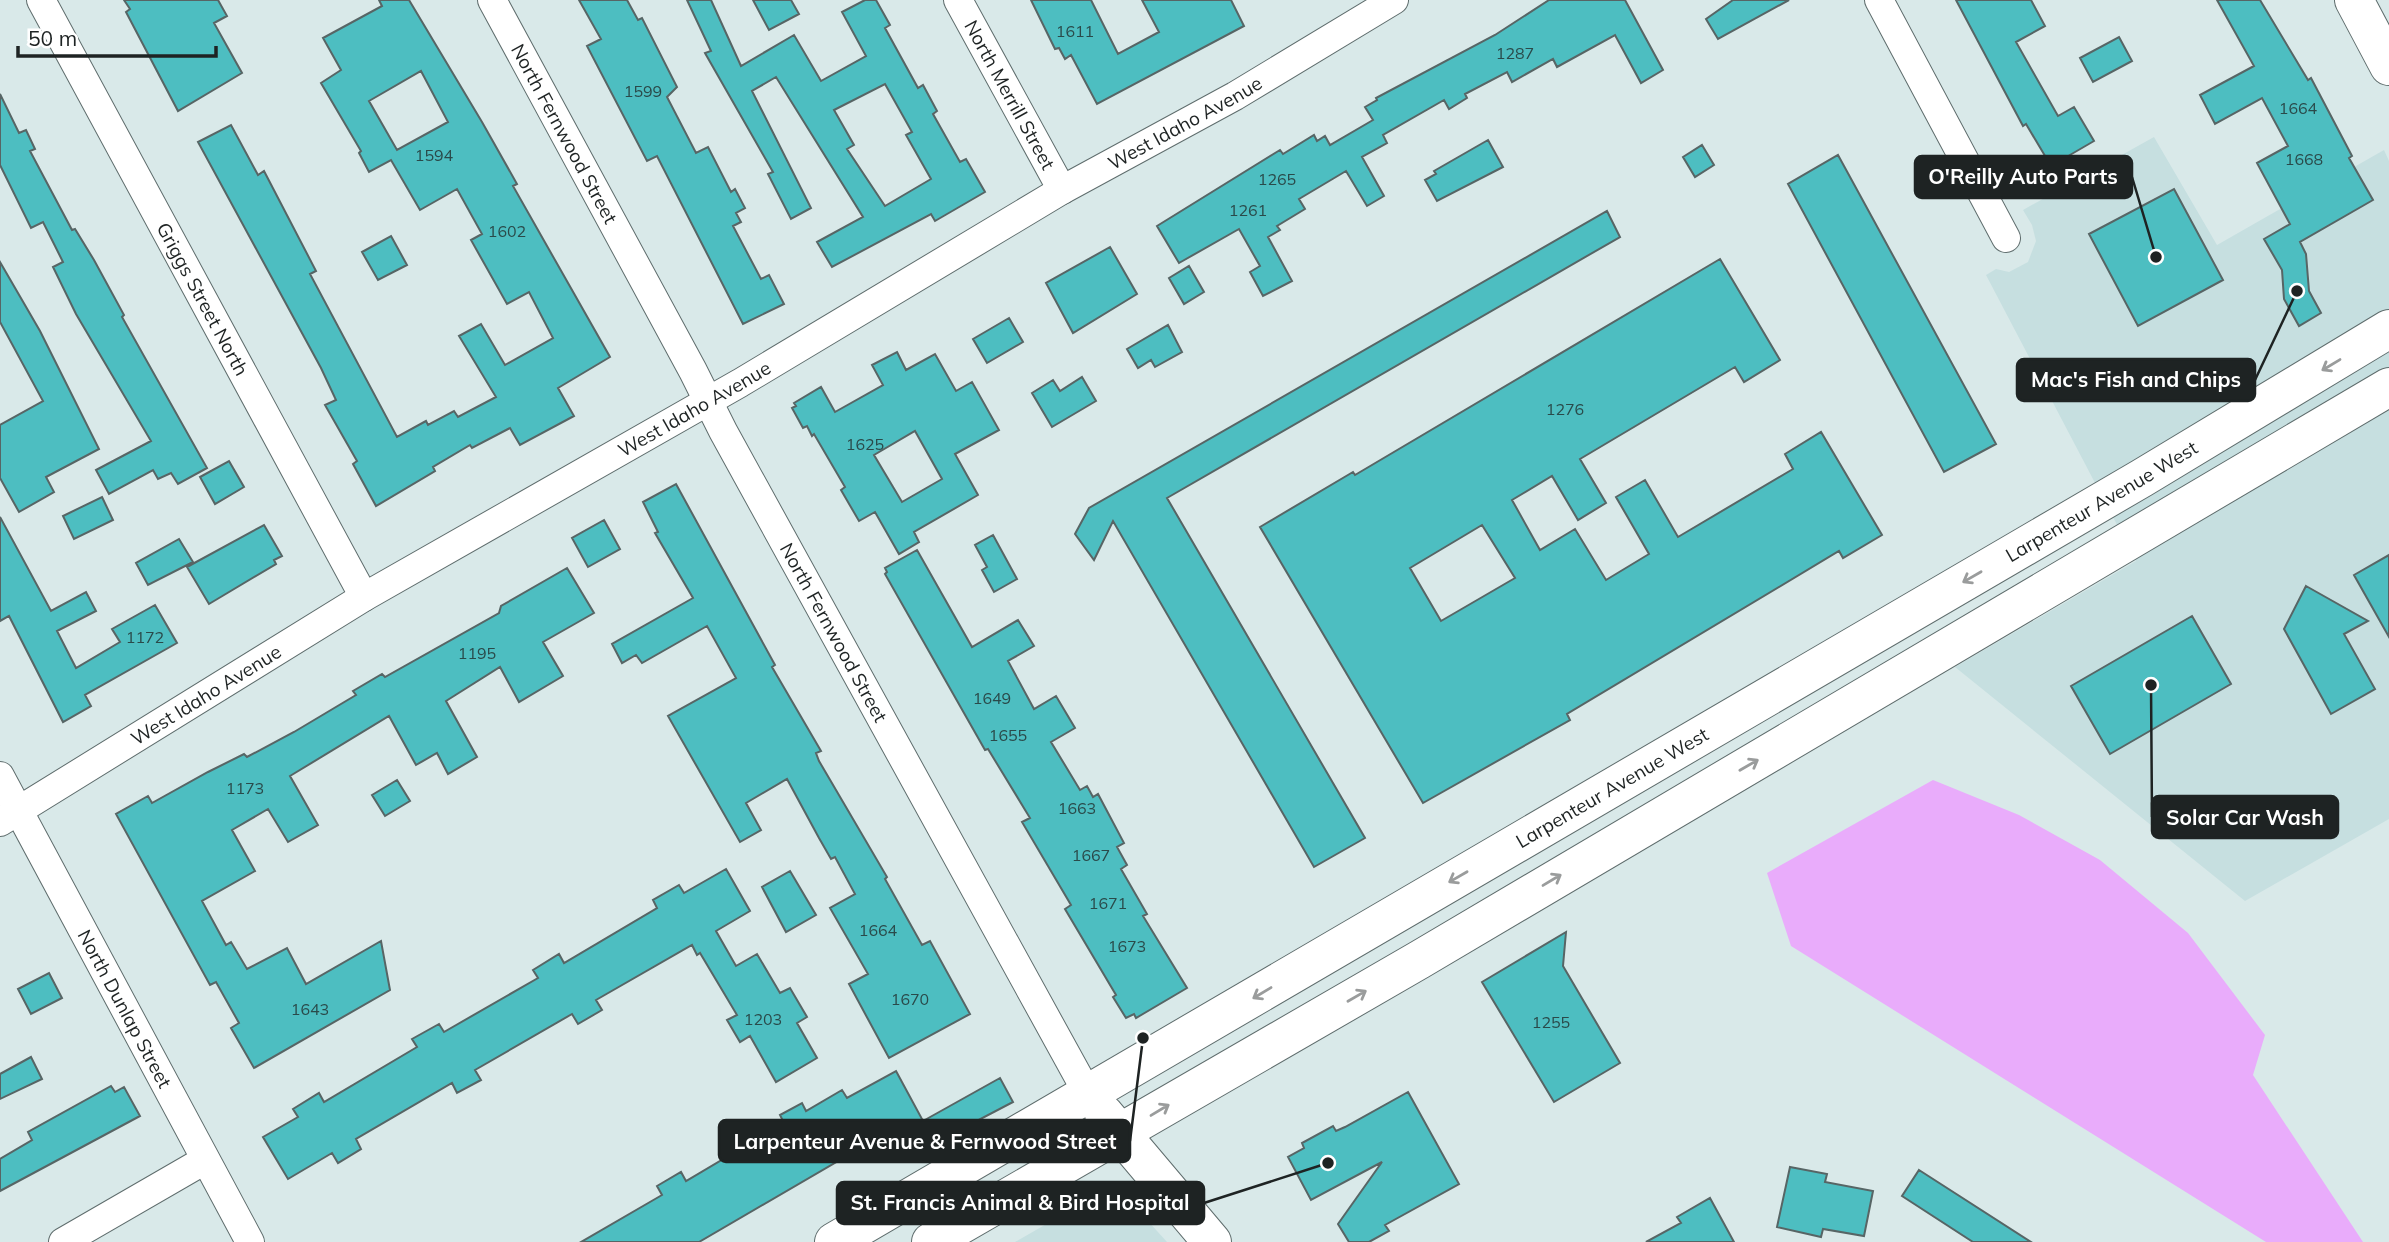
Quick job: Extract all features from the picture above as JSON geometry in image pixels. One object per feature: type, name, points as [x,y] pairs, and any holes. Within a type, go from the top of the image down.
[{"type":"main road","points":[[2354,0],[2389,66]]},
{"type":"main road","name":"Larpenteur Avenue West","points":[[834,1242],[1089,1096],[2142,478],[2389,329]]},
{"type":"main road","points":[[931,1242],[1120,1134],[2389,387]]},
{"type":"main road","name":"North Fernwood Street","points":[[1089,1096],[1212,1242]]},
{"type":"street","name":"Griggs Street North","points":[[41,0],[364,597]]},
{"type":"street","name":"North Fernwood Street","points":[[492,0],[707,400],[1089,1096]]},
{"type":"street","name":"North Merrill Street","points":[[958,0],[1062,190]]},
{"type":"street","name":"West Idaho Avenue","points":[[9,817],[364,597],[707,400],[1062,190],[1235,96],[1394,0]]},
{"type":"street","points":[[1879,0],[2006,238]]},
{"type":"street","name":"North Dunlap Street","points":[[0,776],[9,817],[250,1242]]},
{"type":"street","points":[[62,1242],[205,1160]]},
{"type":"shaded area","points":[[2154,137],[2217,245],[2384,150],[2389,161],[2389,819],[2245,901],[1955,667],[2136,561],[1986,275],[1996,269],[2009,272],[2028,262],[2036,241],[2032,225],[2023,210]]},
{"type":"shaded area","points":[[1933,780],[2019,815],[2100,860],[2188,933],[2265,1035],[2253,1075],[2363,1242],[2266,1242],[1791,946],[1767,873]]},
{"type":"shaded area","points":[[1109,1188],[1138,1210],[1167,1242],[1015,1242]]},
{"type":"building","points":[[124,0],[218,0],[227,16],[214,23],[242,73],[178,111],[126,12],[130,9]]},
{"type":"building","points":[[379,0],[409,0],[517,184],[513,186],[610,357],[558,388],[574,416],[520,445],[510,428],[472,448],[470,445],[433,467],[435,471],[376,506],[353,464],[357,461],[325,405],[336,400],[321,368],[198,142],[231,125],[258,175],[264,171],[316,271],[310,274],[397,437],[426,421],[428,425],[454,411],[458,417],[496,397],[459,336],[481,324],[505,365],[553,338],[529,292],[507,304],[471,240],[482,234],[457,189],[420,210],[391,160],[369,172],[359,153],[361,151],[321,83],[341,70],[323,38],[382,6]],"holes":[[[421,71],[448,122],[397,150],[369,101]]]},
{"type":"building","points":[[579,0],[627,0],[638,20],[642,18],[677,87],[667,97],[696,153],[708,147],[731,192],[735,189],[745,208],[736,213],[741,222],[733,226],[761,279],[769,275],[784,304],[743,324],[657,156],[647,161],[587,46],[601,39]]},
{"type":"building","points":[[687,0],[711,0],[741,66],[794,35],[821,81],[866,56],[842,12],[865,0],[876,0],[890,25],[885,28],[918,88],[923,85],[937,111],[933,114],[960,162],[966,159],[985,192],[935,221],[931,214],[832,267],[817,242],[863,217],[776,77],[752,91],[811,208],[791,219],[768,174],[773,172],[705,53],[711,51]],"holes":[[[885,84],[912,132],[906,135],[931,179],[885,206],[847,149],[854,145],[834,110]]]},
{"type":"building","points":[[753,0],[791,0],[799,14],[769,30]]},
{"type":"building","points":[[1031,0],[1091,0],[1118,54],[1159,32],[1142,0],[1231,0],[1244,26],[1097,104],[1071,55],[1065,59],[1059,48],[1055,49]]},
{"type":"building","points":[[1549,0],[1625,0],[1663,70],[1641,83],[1615,35],[1557,67],[1553,59],[1512,82],[1507,72],[1465,94],[1467,98],[1449,109],[1444,100],[1383,135],[1387,143],[1362,157],[1384,196],[1367,206],[1346,171],[1299,199],[1305,209],[1277,226],[1280,230],[1268,237],[1292,281],[1263,296],[1250,272],[1260,266],[1239,229],[1179,263],[1157,226],[1280,150],[1283,154],[1314,135],[1317,141],[1325,136],[1330,145],[1373,120],[1365,107],[1377,100],[1376,98],[1495,35]]},
{"type":"building","points":[[1733,0],[1789,0],[1718,39],[1706,19]]},
{"type":"building","points":[[1956,0],[2031,0],[2045,26],[2016,42],[2058,116],[2074,107],[2094,141],[2051,166],[2026,124],[2023,126]]},
{"type":"building","points":[[2217,0],[2260,0],[2308,80],[2311,78],[2352,156],[2349,158],[2373,200],[2300,242],[2306,254],[2309,291],[2321,313],[2299,326],[2284,299],[2282,270],[2264,239],[2290,224],[2257,163],[2288,146],[2262,98],[2215,124],[2200,95],[2254,66]]},
{"type":"building","points":[[2119,37],[2132,61],[2093,82],[2080,58]]},
{"type":"building","points":[[0,94],[19,133],[26,130],[35,149],[30,151],[72,230],[75,229],[94,260],[124,315],[122,317],[207,468],[178,484],[171,473],[158,479],[153,470],[109,494],[96,470],[151,441],[76,314],[53,267],[63,262],[43,222],[31,228],[0,165]]},
{"type":"building","points":[[1488,140],[1503,167],[1437,201],[1425,180],[1436,174],[1434,171]]},
{"type":"building","points":[[1702,145],[1714,165],[1695,177],[1683,157]]},
{"type":"building","points":[[1838,155],[1996,444],[1944,472],[1788,184]]},
{"type":"building","points":[[2174,189],[2223,280],[2138,326],[2089,234]]},
{"type":"building","points":[[1607,211],[1620,237],[1167,498],[1365,838],[1314,867],[1113,521],[1094,560],[1075,534],[1089,508]]},
{"type":"building","points":[[391,236],[407,265],[378,280],[362,252]]},
{"type":"building","points":[[1110,247],[1137,294],[1073,333],[1046,283]]},
{"type":"building","points":[[1720,259],[1780,360],[1744,382],[1735,367],[1580,459],[1606,503],[1578,520],[1552,476],[1512,500],[1540,550],[1575,529],[1606,580],[1649,554],[1616,497],[1645,480],[1678,537],[1793,469],[1785,454],[1821,432],[1882,535],[1843,558],[1839,551],[1567,714],[1570,720],[1423,803],[1260,527],[1353,472],[1355,475]],"holes":[[[1482,525],[1515,578],[1441,621],[1410,568]]]},
{"type":"building","points":[[0,262],[40,331],[99,449],[46,477],[54,492],[19,512],[0,478],[0,425],[43,401],[0,322]]},
{"type":"building","points":[[1189,266],[1204,292],[1184,304],[1169,278]]},
{"type":"building","points":[[1009,318],[1023,342],[987,363],[973,339]]},
{"type":"building","points":[[1168,325],[1182,352],[1155,367],[1151,360],[1138,368],[1127,349]]},
{"type":"building","points":[[897,352],[906,370],[935,354],[956,391],[972,382],[999,430],[955,454],[978,495],[914,532],[919,542],[899,554],[875,512],[859,521],[841,490],[845,487],[814,434],[812,436],[807,426],[803,428],[792,408],[796,406],[794,403],[821,387],[835,412],[883,385],[872,365]],"holes":[[[915,431],[942,479],[902,502],[874,455]]]},
{"type":"building","points":[[1082,377],[1096,401],[1052,427],[1032,393],[1053,380],[1060,391]]},
{"type":"building","points":[[229,461],[244,487],[215,504],[200,477]]},
{"type":"building","points":[[676,484],[775,665],[772,667],[821,751],[816,753],[819,761],[887,877],[885,879],[922,945],[930,941],[970,1014],[889,1058],[849,984],[868,974],[830,908],[855,894],[835,857],[831,859],[787,779],[746,803],[761,830],[740,842],[668,716],[736,678],[707,626],[642,663],[636,655],[622,663],[612,644],[693,598],[655,533],[658,532],[643,502]]},
{"type":"building","points":[[102,497],[113,520],[74,539],[63,516]]},
{"type":"building","points":[[0,517],[51,611],[86,592],[96,611],[57,631],[76,668],[120,642],[112,629],[155,605],[177,643],[85,695],[91,706],[63,722],[9,616],[0,621]]},
{"type":"building","points":[[604,520],[620,549],[588,567],[572,538]]},
{"type":"building","points":[[264,525],[282,556],[274,560],[276,564],[209,604],[187,567]]},
{"type":"building","points":[[993,535],[1017,579],[994,592],[982,570],[987,567],[975,545]]},
{"type":"building","points":[[179,539],[193,562],[148,585],[136,563]]},
{"type":"building","points":[[917,550],[972,647],[1018,620],[1034,646],[1008,661],[1034,709],[1056,696],[1075,728],[1051,742],[1080,790],[1087,786],[1093,797],[1098,794],[1124,843],[1117,847],[1127,865],[1121,869],[1147,914],[1143,916],[1187,988],[1136,1018],[1134,1014],[1126,1018],[1113,997],[1116,995],[1065,909],[1071,905],[1022,822],[1030,818],[988,749],[985,750],[885,574],[885,568]]},
{"type":"building","points":[[2389,555],[2389,637],[2354,575]]},
{"type":"building","points":[[567,568],[594,613],[543,642],[563,676],[519,702],[500,667],[446,701],[477,757],[448,774],[437,753],[416,765],[389,716],[290,776],[318,825],[288,842],[268,809],[232,830],[255,871],[202,901],[226,945],[231,942],[247,969],[287,948],[306,984],[381,941],[390,990],[254,1068],[231,1028],[239,1023],[216,982],[210,985],[116,814],[148,796],[152,803],[244,754],[247,757],[294,732],[356,695],[353,691],[382,674],[385,677],[499,613],[501,606]]},
{"type":"building","points":[[2306,586],[2368,621],[2344,634],[2375,689],[2331,714],[2284,629]]},
{"type":"building","points":[[2192,616],[2231,684],[2110,754],[2071,686]]},
{"type":"building","points":[[397,780],[410,801],[385,816],[372,795]]},
{"type":"building","points":[[726,869],[750,911],[716,931],[736,966],[757,954],[780,993],[790,988],[807,1017],[797,1023],[817,1058],[776,1082],[750,1036],[740,1042],[727,1020],[737,1015],[700,953],[697,955],[692,945],[596,1000],[602,1010],[578,1024],[572,1014],[475,1070],[481,1080],[457,1093],[452,1083],[356,1139],[361,1149],[338,1163],[332,1153],[288,1179],[263,1137],[298,1117],[293,1109],[319,1093],[324,1102],[417,1047],[412,1039],[439,1024],[444,1032],[538,978],[533,970],[559,954],[564,963],[657,908],[653,900],[679,885],[684,893]]},
{"type":"building","points":[[790,871],[816,915],[786,932],[762,887]]},
{"type":"building","points":[[1566,932],[1563,966],[1620,1063],[1554,1102],[1482,982]]},
{"type":"building","points":[[49,973],[62,998],[31,1014],[18,989]]},
{"type":"building","points":[[31,1057],[42,1079],[0,1099],[0,1074]]},
{"type":"building","points":[[896,1071],[923,1121],[1000,1078],[1013,1102],[910,1156],[895,1128],[699,1242],[581,1242],[662,1195],[657,1186],[681,1172],[686,1181],[784,1123],[780,1115],[802,1103],[806,1111],[842,1090],[847,1098]]},
{"type":"building","points":[[111,1086],[115,1092],[124,1087],[140,1116],[0,1191],[0,1159],[32,1140],[28,1132]]},
{"type":"building","points":[[1408,1092],[1459,1184],[1385,1225],[1389,1231],[1369,1242],[1349,1242],[1338,1224],[1382,1162],[1311,1200],[1288,1157],[1304,1148],[1302,1143],[1333,1126],[1336,1131],[1345,1127]]},
{"type":"building","points":[[1790,1167],[1827,1174],[1825,1182],[1873,1191],[1864,1236],[1823,1229],[1821,1237],[1777,1227]]},
{"type":"building","points":[[1919,1170],[2031,1242],[1973,1242],[1902,1196]]},
{"type":"building","points":[[1710,1198],[1734,1242],[1646,1242],[1681,1223],[1677,1217]]},
{"type":"place","name":"O'Reilly Auto Parts","points":[[2156,257]]},
{"type":"place","name":"Mac's Fish and Chips","points":[[2297,291]]},
{"type":"place","name":"Solar Car Wash","points":[[2151,685]]},
{"type":"place","name":"Larpenteur Avenue & Fernwood Street","points":[[1143,1038]]},
{"type":"place","name":"St. Francis Animal & Bird Hospital","points":[[1328,1163]]}]
